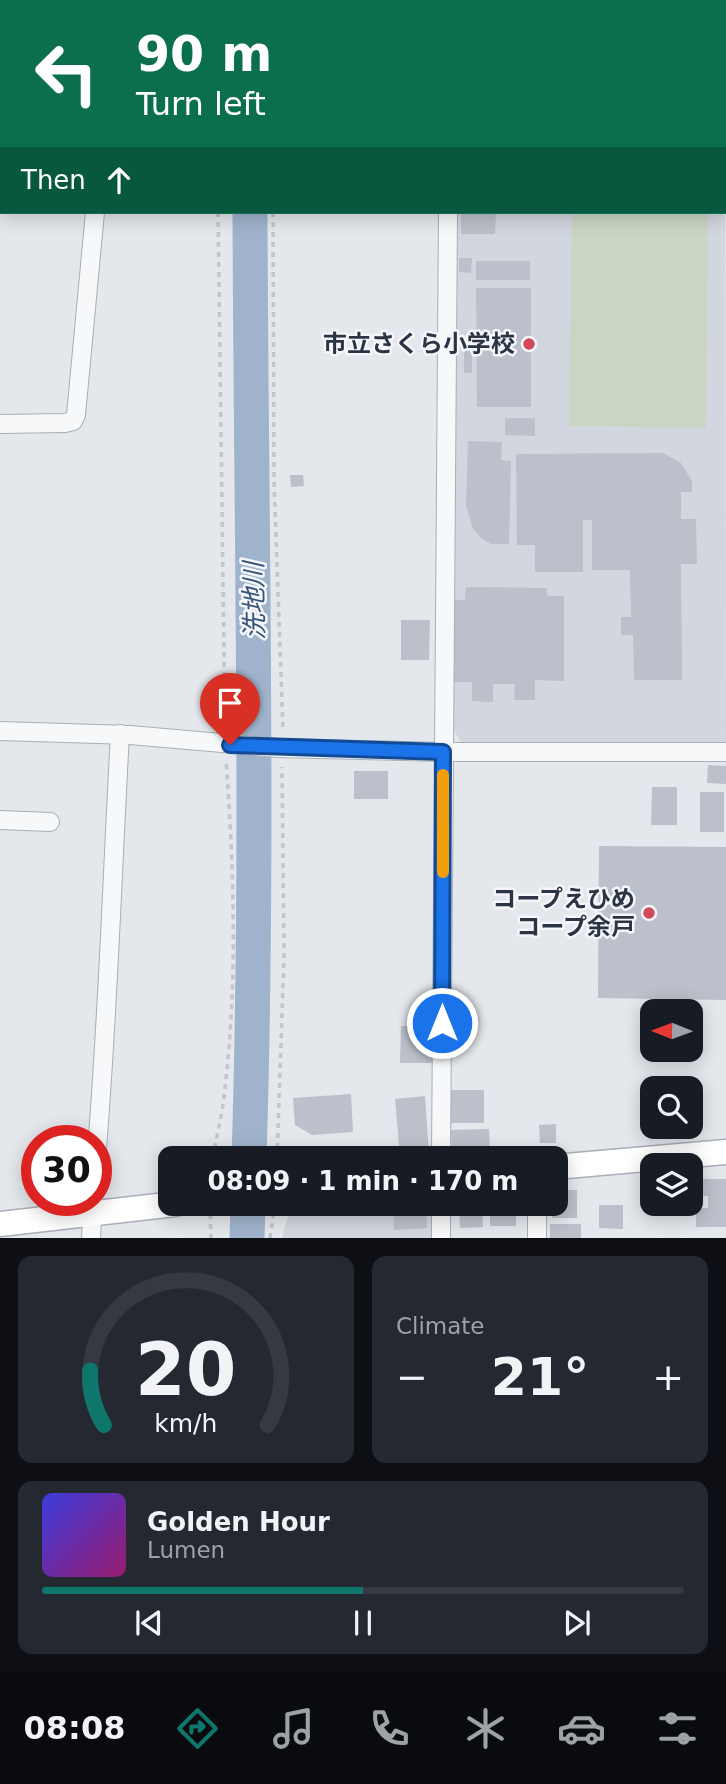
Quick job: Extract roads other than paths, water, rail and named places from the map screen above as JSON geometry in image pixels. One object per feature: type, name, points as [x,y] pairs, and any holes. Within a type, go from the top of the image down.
[{"type":"main road","points":[[568,1166],[726,1152]]},
{"type":"main road","points":[[0,1224],[92,1217],[158,1207]]},
{"type":"street","points":[[0,424],[65,424],[73,421],[76,415],[95,214]]},
{"type":"street","points":[[441,1146],[448,214]]},
{"type":"street","points":[[0,732],[120,734],[280,748],[443,752],[726,752]]},
{"type":"street","points":[[100,1125],[120,734]]},
{"type":"street","points":[[0,820],[50,822]]},
{"type":"street","points":[[441,1216],[441,1238]]},
{"type":"street","points":[[537,1216],[537,1238]]},
{"type":"waterway","name":"洗地川","points":[[249,1146],[254,922],[250,214]]},
{"type":"waterway","name":"洗地川","points":[[247,1238],[248,1216]]},
{"type":"place","name":"市立さくら小学校","points":[[529,344]]},
{"type":"place","name":"コープえひめ コープ余戸","points":[[649,913]]}]
